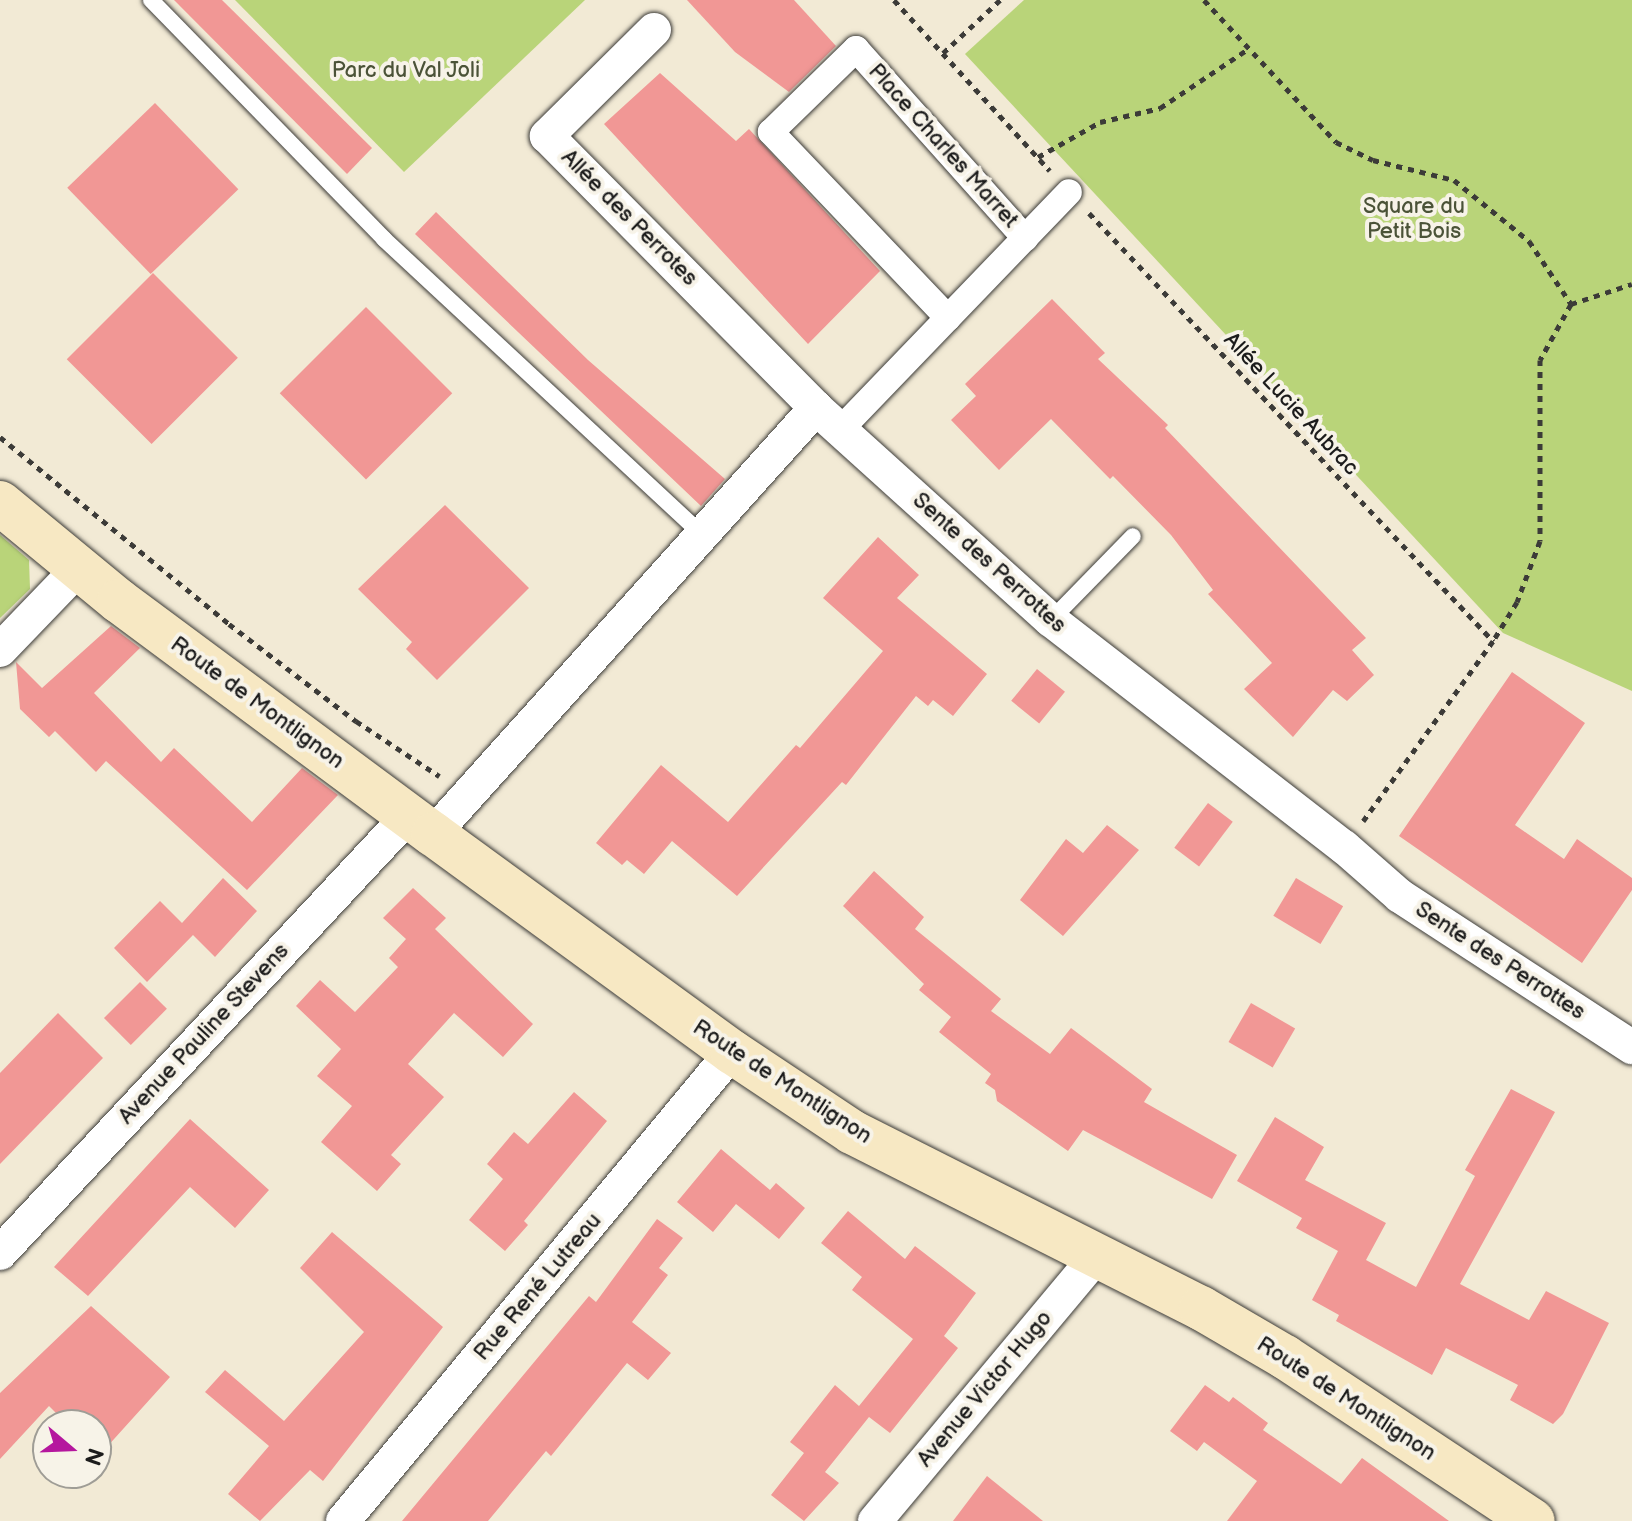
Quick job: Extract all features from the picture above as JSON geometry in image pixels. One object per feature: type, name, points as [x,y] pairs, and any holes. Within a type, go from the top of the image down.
[{"type":"main road","name":"Route de Montlignon","points":[[0,503],[78,569],[421,825],[732,1052],[852,1132],[1096,1257],[1152,1282],[1285,1357],[1533,1521]]},
{"type":"street","name":"Allée des Perrotes","points":[[654,30],[547,136],[828,419]]},
{"type":"street","name":"Place Charles Marret","points":[[948,318],[771,132],[856,49],[1025,238]]},
{"type":"street","name":"Place Charles Marret","points":[[828,419],[948,318],[1069,192]]},
{"type":"street","points":[[421,825],[469,795],[702,535],[828,419]]},
{"type":"street","name":"Sente des Perrottes","points":[[828,419],[1051,620],[1344,847],[1400,896],[1632,1047]]},
{"type":"street","points":[[0,650],[78,569]]},
{"type":"street","name":"Avenue Pauline Stevens","points":[[0,1253],[421,825]]},
{"type":"street","name":"Rue René Lutreau","points":[[343,1521],[732,1052]]},
{"type":"street","name":"Avenue Victor Hugo","points":[[875,1521],[1096,1257]]},
{"type":"lane","points":[[151,0],[384,239],[702,535]]},
{"type":"lane","points":[[1051,620],[1133,536]]},
{"type":"path","name":"Allée Lucie Aubrac","points":[[894,0],[1069,192],[1493,641]]},
{"type":"path","points":[[943,53],[1000,0]]},
{"type":"path","points":[[1204,0],[1336,142],[1373,160],[1454,180],[1529,241],[1571,304]]},
{"type":"path","points":[[1038,157],[1100,122],[1160,108],[1248,49]]},
{"type":"path","points":[[1344,847],[1493,641],[1517,602],[1540,541],[1540,360],[1571,304],[1632,284]]},
{"type":"path","points":[[0,437],[242,634],[356,721],[469,795]]},
{"type":"green space","name":"Parc du Val Joli","points":[[235,0],[585,0],[404,172]]},
{"type":"green space","name":"Square du Petit Bois","points":[[1024,0],[1632,0],[1632,691],[1503,633],[965,54]]},
{"type":"green space","points":[[0,535],[29,560],[30,589],[0,618]]},
{"type":"building","points":[[174,0],[222,0],[372,148],[347,174]]},
{"type":"building","points":[[687,0],[794,0],[836,46],[789,92],[735,52]]},
{"type":"building","points":[[660,73],[736,141],[749,129],[880,271],[808,344],[604,124]]},
{"type":"building","points":[[155,103],[238,189],[151,274],[67,188]]},
{"type":"building","points":[[436,212],[588,360],[725,479],[701,506],[415,234]]},
{"type":"building","points":[[153,273],[238,358],[152,444],[67,359]]},
{"type":"building","points":[[1052,299],[1105,353],[1098,359],[1168,425],[1165,428],[1366,638],[1352,650],[1374,675],[1347,701],[1333,690],[1293,737],[1244,689],[1272,663],[1208,594],[1213,590],[1171,535],[1113,476],[1110,479],[1051,419],[999,470],[951,420],[976,396],[965,384]]},
{"type":"building","points":[[366,307],[452,393],[366,480],[280,393]]},
{"type":"building","points":[[445,505],[529,588],[437,680],[406,649],[412,642],[358,589]]},
{"type":"building","points":[[878,537],[919,575],[897,598],[987,674],[953,716],[933,700],[928,706],[916,696],[846,785],[842,782],[737,896],[672,841],[644,874],[627,860],[622,865],[596,843],[661,765],[728,822],[796,745],[800,748],[883,651],[823,598]]},
{"type":"building","points":[[111,626],[140,648],[94,693],[161,762],[174,748],[252,822],[302,768],[338,795],[247,890],[106,761],[96,772],[55,731],[49,737],[20,709],[16,662],[42,688]]},
{"type":"building","points":[[1037,669],[1065,692],[1039,724],[1011,701]]},
{"type":"building","points":[[1512,672],[1585,723],[1515,825],[1564,859],[1577,839],[1632,878],[1632,890],[1582,963],[1399,836]]},
{"type":"building","points":[[1208,803],[1233,822],[1199,866],[1174,848]]},
{"type":"building","points":[[1107,825],[1139,850],[1063,936],[1020,900],[1066,839],[1083,853]]},
{"type":"building","points":[[874,871],[924,917],[915,929],[1001,999],[991,1011],[1050,1054],[1071,1028],[1152,1089],[1144,1102],[1237,1155],[1212,1199],[1083,1130],[1068,1151],[997,1101],[995,1090],[985,1083],[991,1074],[939,1032],[951,1017],[919,990],[924,984],[843,906]]},
{"type":"building","points":[[223,878],[257,911],[215,957],[193,935],[147,982],[114,948],[160,901],[182,923]]},
{"type":"building","points":[[1296,878],[1343,906],[1320,944],[1273,916]]},
{"type":"building","points":[[413,888],[446,918],[435,929],[533,1024],[503,1057],[454,1013],[408,1064],[444,1097],[391,1155],[401,1164],[377,1191],[321,1142],[352,1106],[317,1076],[341,1049],[296,1006],[320,980],[355,1012],[398,967],[389,958],[406,939],[383,918]]},
{"type":"building","points":[[140,982],[167,1009],[131,1045],[104,1018]]},
{"type":"building","points":[[1251,1003],[1295,1028],[1273,1067],[1228,1042]]},
{"type":"building","points":[[58,1013],[103,1058],[0,1164],[0,1073]]},
{"type":"building","points":[[1511,1089],[1555,1112],[1460,1284],[1529,1320],[1546,1291],[1609,1323],[1563,1414],[1553,1424],[1510,1400],[1518,1385],[1446,1348],[1432,1375],[1336,1321],[1339,1315],[1312,1300],[1338,1251],[1296,1228],[1302,1218],[1237,1181],[1275,1117],[1324,1147],[1305,1180],[1386,1223],[1366,1260],[1416,1287],[1475,1176],[1465,1170]]},
{"type":"building","points":[[574,1092],[607,1121],[524,1221],[528,1225],[505,1251],[469,1220],[503,1179],[487,1164],[514,1132],[528,1144]]},
{"type":"building","points":[[190,1119],[269,1190],[235,1228],[190,1187],[88,1296],[54,1267]]},
{"type":"building","points":[[721,1149],[770,1190],[776,1183],[805,1208],[779,1239],[736,1204],[713,1232],[677,1202]]},
{"type":"building","points":[[848,1211],[905,1259],[915,1246],[976,1293],[944,1336],[958,1348],[890,1433],[869,1417],[825,1472],[839,1483],[804,1521],[771,1495],[804,1453],[790,1442],[835,1385],[859,1406],[913,1339],[852,1290],[862,1277],[821,1243]]},
{"type":"building","points":[[657,1219],[683,1238],[659,1268],[668,1275],[632,1322],[671,1353],[648,1380],[627,1363],[551,1456],[546,1451],[488,1521],[402,1521],[589,1296],[596,1302]]},
{"type":"building","points":[[332,1232],[443,1327],[323,1481],[310,1470],[260,1521],[228,1494],[269,1446],[205,1392],[225,1370],[284,1421],[364,1332],[300,1268]]},
{"type":"building","points":[[91,1306],[170,1377],[112,1441],[112,1409],[52,1409],[49,1406],[46,1409],[32,1409],[32,1424],[0,1459],[0,1393]]},
{"type":"building","points":[[1205,1385],[1229,1402],[1233,1397],[1268,1423],[1263,1430],[1341,1484],[1362,1458],[1449,1521],[1227,1521],[1257,1481],[1204,1442],[1197,1451],[1170,1431]]},
{"type":"building","points":[[987,1476],[1043,1521],[953,1521]]}]
